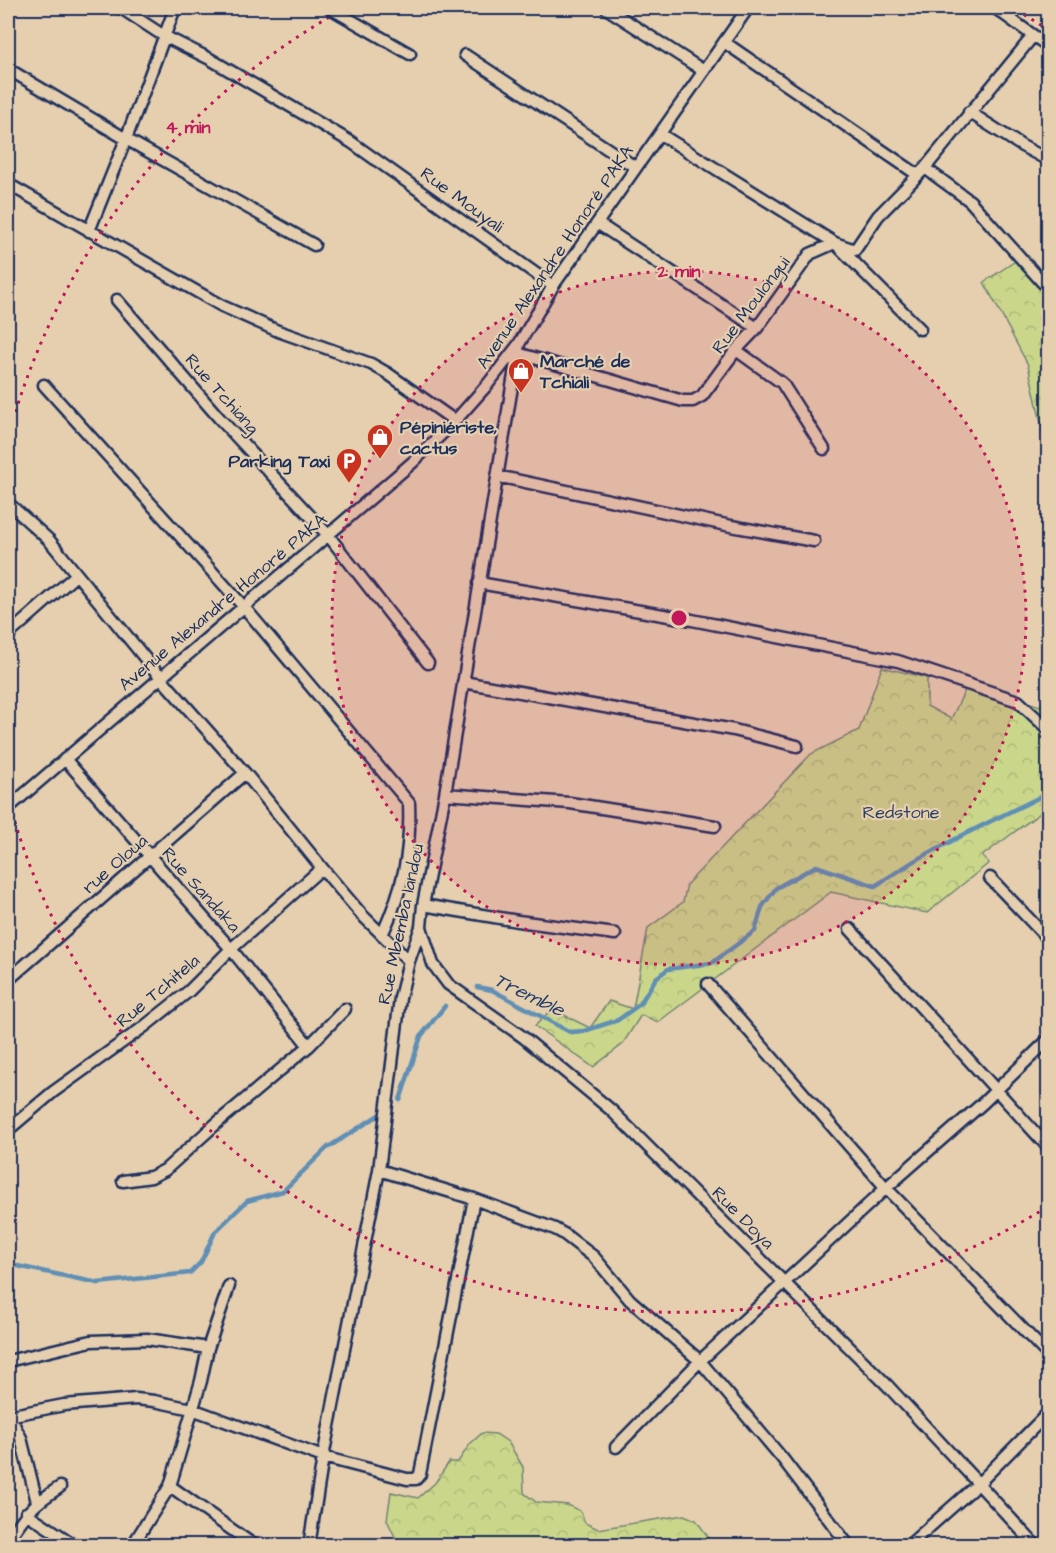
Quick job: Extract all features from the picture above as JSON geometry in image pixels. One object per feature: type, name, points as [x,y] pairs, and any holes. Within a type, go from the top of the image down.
[{"type":"street","name":"Rue Mouyali","points":[[121,8],[164,36],[210,59],[351,142],[552,286]]},
{"type":"street","points":[[89,231],[175,8]]},
{"type":"street","points":[[330,8],[410,54]]},
{"type":"street","points":[[606,8],[704,71]]},
{"type":"street","name":"Avenue Alexandre Honoré PAKA","points":[[8,808],[413,462],[454,421],[518,348],[552,286],[748,8]]},
{"type":"street","points":[[995,8],[1048,45]]},
{"type":"street","name":"Rue Moulongui","points":[[518,348],[683,400],[693,401],[702,396],[736,350],[758,328],[810,254],[835,243],[855,250],[878,216],[922,171],[1033,36]]},
{"type":"street","points":[[724,42],[970,201],[1043,283]]},
{"type":"street","points":[[465,55],[635,167]]},
{"type":"street","points":[[8,69],[126,140],[314,245]]},
{"type":"street","points":[[969,112],[1048,160]]},
{"type":"street","points":[[660,134],[835,243],[920,328]]},
{"type":"street","points":[[8,184],[222,306],[278,331],[379,369],[454,421]]},
{"type":"street","points":[[597,223],[758,328]]},
{"type":"street","name":"Rue Tchiang","points":[[117,300],[220,419],[328,535],[428,663]]},
{"type":"street","name":"Rue Mbemba landou","points":[[309,1545],[322,1457],[379,1170],[400,999],[409,961],[421,927],[423,905],[445,794],[518,348]]},
{"type":"street","points":[[736,350],[782,383],[824,449]]},
{"type":"street","points":[[44,385],[244,607],[409,803],[410,832],[407,860],[395,907],[382,935]]},
{"type":"street","points":[[497,476],[731,526],[814,541]]},
{"type":"street","points":[[8,503],[49,540],[161,678],[245,773],[362,915],[409,961]]},
{"type":"street","points":[[8,635],[76,575]]},
{"type":"street","points":[[479,583],[692,620],[898,661],[955,678],[1018,701],[1048,729]]},
{"type":"street","points":[[463,682],[734,730],[797,746]]},
{"type":"street","name":"Rue Sandaka","points":[[64,759],[231,949],[309,1046]]},
{"type":"street","name":"rue Oloua","points":[[8,980],[245,773]]},
{"type":"street","points":[[445,794],[570,803],[715,826]]},
{"type":"street","name":"Rue Tchitela","points":[[8,1130],[53,1092],[145,1026],[189,991],[231,949],[322,868]]},
{"type":"street","points":[[990,878],[1048,939]]},
{"type":"street","points":[[423,905],[615,934]]},
{"type":"street","name":"Rue Doya","points":[[421,927],[433,963],[448,984],[523,1037],[610,1110],[887,1385],[1035,1545]]},
{"type":"street","points":[[850,928],[1048,1147]]},
{"type":"street","points":[[708,984],[886,1188],[1048,1354]]},
{"type":"street","points":[[123,1181],[151,1177],[165,1170],[216,1123],[309,1046],[345,1009]]},
{"type":"street","points":[[616,1447],[700,1361],[1048,1040]]},
{"type":"street","points":[[379,1170],[474,1199],[564,1234],[594,1257],[630,1300],[700,1361],[782,1458],[849,1545]]},
{"type":"street","points":[[37,1502],[21,1438],[8,1415],[64,1405],[136,1399],[192,1409],[322,1457],[407,1479],[416,1479],[420,1474],[474,1199]]},
{"type":"street","points":[[132,1545],[170,1486],[201,1381],[208,1347],[229,1286]]},
{"type":"street","points":[[8,1361],[91,1341],[147,1339],[208,1347]]},
{"type":"street","points":[[908,1545],[978,1484],[1048,1413]]},
{"type":"street","points":[[170,1486],[255,1545]]},
{"type":"street","points":[[8,1540],[26,1513],[37,1502],[60,1487]]},
{"type":"street","points":[[26,1513],[76,1545]]},
{"type":"green space","points":[[1017,260],[1048,272],[1048,454],[1028,365],[984,282]]},
{"type":"green space","name":"Redstone","points":[[882,667],[927,678],[927,706],[951,719],[968,684],[1040,706],[1048,696],[1048,807],[982,856],[989,863],[927,913],[831,892],[658,1022],[641,1015],[622,1045],[593,1067],[535,1026],[552,1009],[590,1028],[609,1001],[633,1009],[648,928],[683,902],[687,884],[811,754],[859,730]]},
{"type":"green space","points":[[482,1433],[496,1434],[508,1442],[523,1467],[524,1493],[536,1502],[568,1505],[580,1511],[585,1523],[598,1529],[684,1515],[696,1520],[714,1545],[399,1545],[387,1520],[391,1492],[418,1498],[435,1483],[449,1462],[458,1462],[470,1444]]},
{"type":"waterway","name":"Tremble","points":[[477,987],[492,990],[570,1032],[584,1031],[618,1020],[640,1004],[656,978],[668,969],[712,963],[755,931],[762,907],[776,888],[816,866],[875,886],[916,860],[1048,793]]},
{"type":"waterway","name":"Tremble","points":[[400,1100],[421,1036],[445,1006]]},
{"type":"waterway","name":"Tremble","points":[[8,1264],[98,1283],[190,1273],[201,1262],[215,1232],[247,1201],[283,1191],[327,1148],[382,1113]]},
{"type":"place","name":"Marché de Tchiali","points":[[521,394]]},
{"type":"place","name":"Pépiniériste, cactus","points":[[380,460]]},
{"type":"place","name":"Parking Taxi","points":[[349,484]]}]
